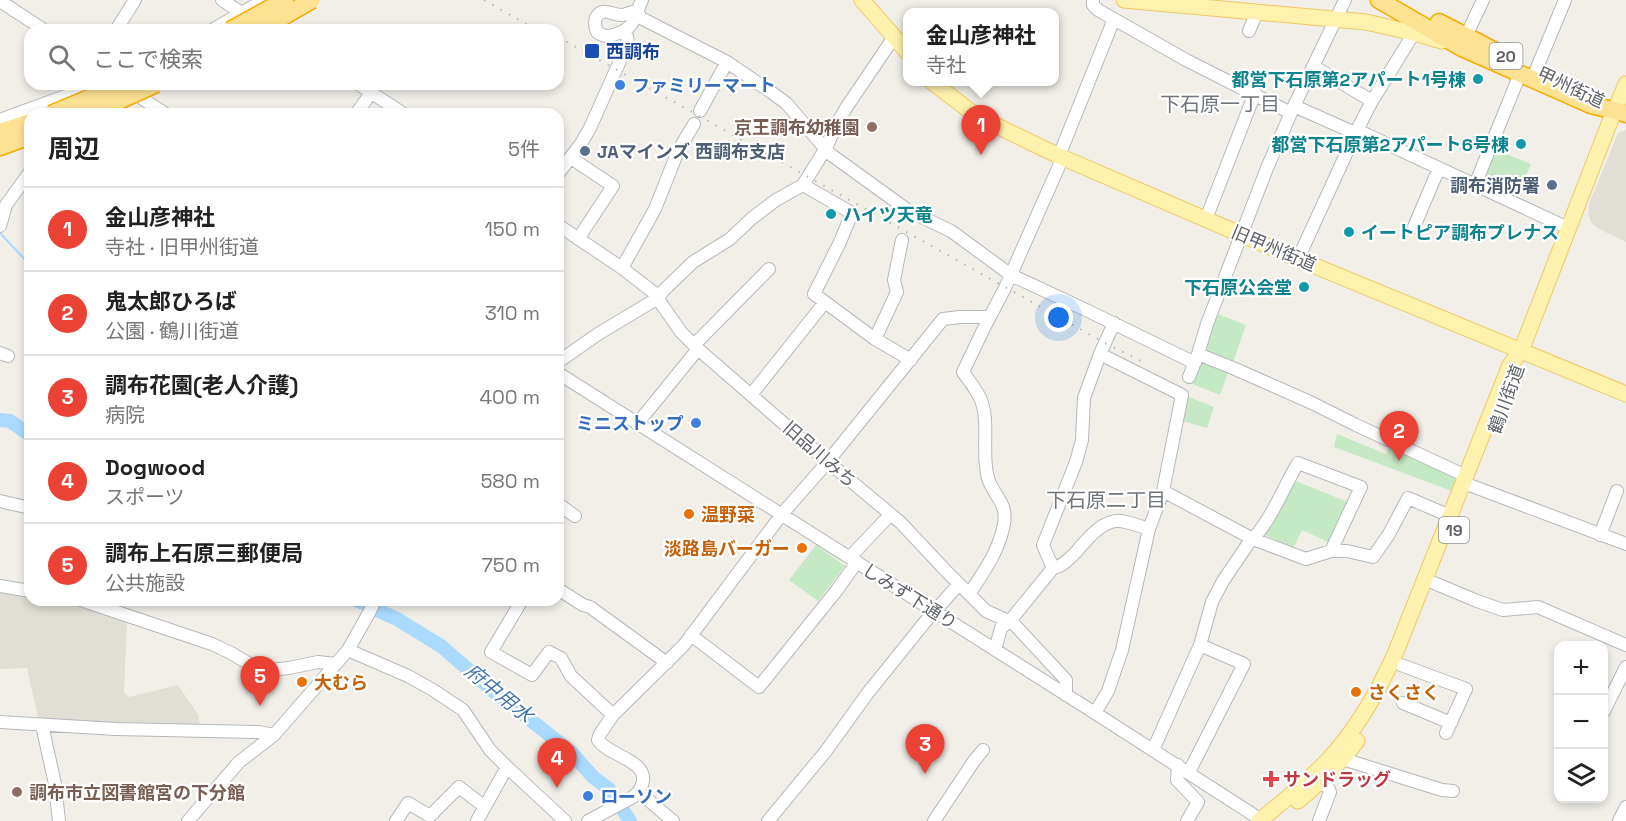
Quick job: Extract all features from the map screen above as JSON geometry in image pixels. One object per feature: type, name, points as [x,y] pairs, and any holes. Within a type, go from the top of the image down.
[{"type":"highway","points":[[241,24],[285,0]]},
{"type":"highway","points":[[270,24],[312,0]]},
{"type":"highway","name":"甲州街道","points":[[1379,0],[1591,105],[1621,111]]},
{"type":"highway","name":"甲州街道","points":[[1397,0],[1464,42]]},
{"type":"highway","points":[[65,108],[108,90]]},
{"type":"highway","points":[[103,108],[143,90]]},
{"type":"highway","points":[[0,132],[24,124]]},
{"type":"highway","points":[[0,147],[24,138]]},
{"type":"main road","points":[[862,0],[903,48]]},
{"type":"main road","points":[[1124,0],[1261,8],[1335,20],[1366,22],[1464,42]]},
{"type":"main road","points":[[1366,22],[1373,21],[1377,16],[1380,7],[1379,0]]},
{"type":"main road","points":[[1621,111],[1626,84]]},
{"type":"main road","name":"旧甲州街道","points":[[938,86],[970,111],[1061,157],[1298,259],[1626,394]]},
{"type":"main road","name":"19","points":[[1521,351],[1585,186],[1621,111]]},
{"type":"main road","name":"鶴川街道","points":[[1264,821],[1324,780],[1343,759],[1374,716],[1401,666],[1434,583],[1513,360],[1521,351]]},
{"type":"main road","name":"鶴川街道","points":[[1264,821],[1329,759],[1348,736],[1378,690],[1395,654],[1450,516],[1469,481]]},
{"type":"street","points":[[120,24],[135,0]]},
{"type":"street","points":[[222,0],[259,24]]},
{"type":"street","points":[[223,24],[264,0]]},
{"type":"street","points":[[564,167],[590,128],[628,43],[628,28],[606,0]]},
{"type":"street","points":[[1093,0],[1093,5],[1098,10],[1186,60],[1255,93],[1356,132],[1438,168],[1568,228]]},
{"type":"street","points":[[1189,377],[1207,324],[1268,168],[1293,109],[1345,0]]},
{"type":"street","points":[[1464,42],[1483,0]]},
{"type":"street","points":[[1475,185],[1565,0]]},
{"type":"street","points":[[0,1],[35,24]]},
{"type":"street","points":[[639,5],[636,19],[628,28],[604,37],[597,32],[595,22],[598,14],[607,11],[618,14],[639,5]]},
{"type":"street","points":[[639,5],[640,17],[727,62],[786,103],[830,154],[909,211],[951,231],[1011,275],[1196,358],[1312,403],[1469,481],[1626,544]]},
{"type":"street","points":[[1249,31],[1261,8]]},
{"type":"street","points":[[969,594],[994,557],[1005,514],[987,472],[984,410],[981,400],[963,372],[1011,275],[1061,157],[1114,19]]},
{"type":"street","points":[[1298,259],[1356,132],[1372,101],[1414,33]]},
{"type":"street","points":[[564,358],[598,334],[658,298],[693,262],[730,239],[751,219],[777,200],[803,185],[826,148],[846,108],[894,38]]},
{"type":"street","points":[[700,111],[727,62]]},
{"type":"street","points":[[1313,66],[1372,101]]},
{"type":"street","points":[[32,108],[81,90]]},
{"type":"street","points":[[77,108],[90,90]]},
{"type":"street","points":[[131,90],[157,108]]},
{"type":"street","points":[[367,90],[395,108]]},
{"type":"street","points":[[360,108],[371,93]]},
{"type":"street","points":[[1206,219],[1255,93]]},
{"type":"street","points":[[0,120],[24,111]]},
{"type":"street","points":[[622,268],[655,209],[678,151],[694,124]]},
{"type":"street","points":[[571,158],[613,186],[578,239]]},
{"type":"street","points":[[1414,227],[1438,168]]},
{"type":"street","points":[[0,225],[6,205],[5,195],[24,178]]},
{"type":"street","points":[[803,185],[852,213],[814,294],[875,339],[910,360]]},
{"type":"street","name":"旧品川みち","points":[[564,229],[653,292],[681,332],[828,462],[907,528],[986,611],[1010,621],[1066,680],[1066,695]]},
{"type":"street","points":[[875,339],[897,292],[894,280],[902,240]]},
{"type":"street","points":[[637,424],[697,346],[770,269]]},
{"type":"street","points":[[751,395],[825,302]]},
{"type":"street","points":[[588,821],[639,792],[643,781],[643,772],[636,764],[611,753],[598,740],[613,715],[684,645],[782,514],[828,462],[943,319],[990,317]]},
{"type":"street","points":[[1053,568],[1043,545],[1076,462],[1082,440],[1084,398],[1114,323]]},
{"type":"street","points":[[1095,713],[1108,691],[1122,650],[1149,529],[1163,491],[1182,395],[1100,354]]},
{"type":"street","name":"しみず下通り","points":[[564,377],[1264,821]]},
{"type":"street","points":[[1153,750],[1200,645],[1212,602],[1223,581],[1258,534],[1298,463],[1361,487],[1331,551]]},
{"type":"street","points":[[1163,491],[1253,539],[1306,559],[1331,551],[1347,551],[1373,557],[1389,534],[1408,498],[1450,516]]},
{"type":"street","points":[[1600,535],[1617,491]]},
{"type":"street","points":[[0,501],[24,507]]},
{"type":"street","points":[[564,508],[575,516]]},
{"type":"street","points":[[691,635],[759,687],[837,590],[853,560],[890,515]]},
{"type":"street","points":[[995,650],[1001,628],[1010,621],[1053,568],[1059,567],[1068,560],[1087,539],[1108,522],[1122,521],[1149,529]]},
{"type":"street","points":[[1434,583],[1503,610],[1538,607],[1626,645]]},
{"type":"street","points":[[768,821],[826,751],[867,694],[934,611],[959,584]]},
{"type":"street","points":[[0,586],[24,590]]},
{"type":"street","points":[[564,592],[590,607],[667,663]]},
{"type":"street","points":[[107,606],[212,644],[260,669],[289,668],[318,662],[336,663]]},
{"type":"street","points":[[188,821],[239,762],[274,735],[348,650],[373,606]]},
{"type":"street","points":[[518,606],[491,652],[532,675],[549,652],[561,658],[571,676],[613,715]]},
{"type":"street","points":[[1187,821],[1198,802],[1177,780],[1244,664],[1200,645]]},
{"type":"street","points":[[348,650],[408,676],[463,710],[490,750],[566,821]]},
{"type":"street","points":[[1401,666],[1466,689],[1448,728],[1403,703]]},
{"type":"street","points":[[1608,703],[1626,667]]},
{"type":"street","points":[[0,722],[117,729],[259,732],[274,735]]},
{"type":"street","points":[[42,725],[55,784],[59,821]]},
{"type":"street","points":[[934,821],[983,750]]},
{"type":"street","points":[[1343,759],[1442,790],[1453,790]]},
{"type":"street","points":[[477,821],[507,767]]},
{"type":"street","points":[[1319,821],[1330,792],[1324,780]]},
{"type":"street","points":[[396,821],[408,803],[430,816],[459,787],[484,807]]},
{"type":"street","points":[[639,792],[673,821]]},
{"type":"street","points":[[1618,821],[1626,807]]},
{"type":"shaded area","points":[[1626,130],[1626,242],[1599,229],[1591,222],[1589,204],[1618,133]]},
{"type":"shaded area","points":[[0,590],[24,594],[24,606],[78,606],[127,622],[124,692],[129,697],[178,685],[199,716],[200,729],[39,722],[27,668],[0,669]]},
{"type":"green space","points":[[1494,149],[1531,164],[1514,204],[1477,188]]},
{"type":"green space","points":[[1215,313],[1246,325],[1232,365],[1201,353]]},
{"type":"green space","points":[[1200,359],[1229,370],[1220,395],[1190,383]]},
{"type":"green space","points":[[1187,396],[1214,407],[1207,428],[1179,420]]},
{"type":"green space","points":[[1337,434],[1386,454],[1390,445],[1460,479],[1454,492],[1334,447]]},
{"type":"green space","points":[[1293,480],[1348,502],[1330,543],[1302,530],[1293,548],[1263,534]]},
{"type":"green space","points":[[816,545],[845,566],[818,601],[789,580]]},
{"type":"waterway","points":[[1,234],[24,259]]},
{"type":"waterway","name":"府中用水","points":[[0,420],[10,421],[24,431]]},
{"type":"waterway","name":"府中用水","points":[[377,610],[397,619],[441,646],[493,691],[570,751],[593,777],[609,789],[630,821]]},
{"type":"railway","points":[[484,0],[526,24]]},
{"type":"railway","points":[[564,40],[1105,343],[1147,364]]},
{"type":"place","name":"西調布","points":[[592,51]]},
{"type":"place","name":"都営下石原第2アパート1号棟","points":[[1478,79]]},
{"type":"place","name":"ファミリーマート","points":[[620,85]]},
{"type":"place","name":"京王調布幼稚園","points":[[872,127]]},
{"type":"place","name":"都営下石原第2アパート6号棟","points":[[1521,144]]},
{"type":"place","name":"JAマインズ 西調布支店","points":[[585,151]]},
{"type":"place","name":"金山彦神社","points":[[981,155]]},
{"type":"place","name":"調布消防署","points":[[1552,185]]},
{"type":"place","name":"ハイツ天竜","points":[[831,214]]},
{"type":"place","name":"イートピア調布プレナス","points":[[1349,232]]},
{"type":"place","name":"下石原公会堂","points":[[1304,287]]},
{"type":"place","name":"ミニストップ","points":[[696,423]]},
{"type":"place","name":"鬼太郎ひろば","points":[[1399,461]]},
{"type":"place","name":"温野菜","points":[[689,514]]},
{"type":"place","name":"淡路島バーガー","points":[[802,548]]},
{"type":"place","name":"大むら","points":[[302,682]]},
{"type":"place","name":"さくさく","points":[[1356,692]]},
{"type":"place","name":"調布上石原三郵便局","points":[[260,706]]},
{"type":"place","name":"調布花園(老人介護)","points":[[925,774]]},
{"type":"place","name":"サンドラッグ","points":[[1271,779]]},
{"type":"place","name":"Dogwood","points":[[557,788]]},
{"type":"place","name":"調布市立図書館宮の下分館","points":[[17,792]]},
{"type":"place","name":"ローソン","points":[[588,796]]},
{"type":"district","name":"下石原一丁目","points":[[1220,104]]},
{"type":"district","name":"下石原二丁目","points":[[1106,500]]}]
